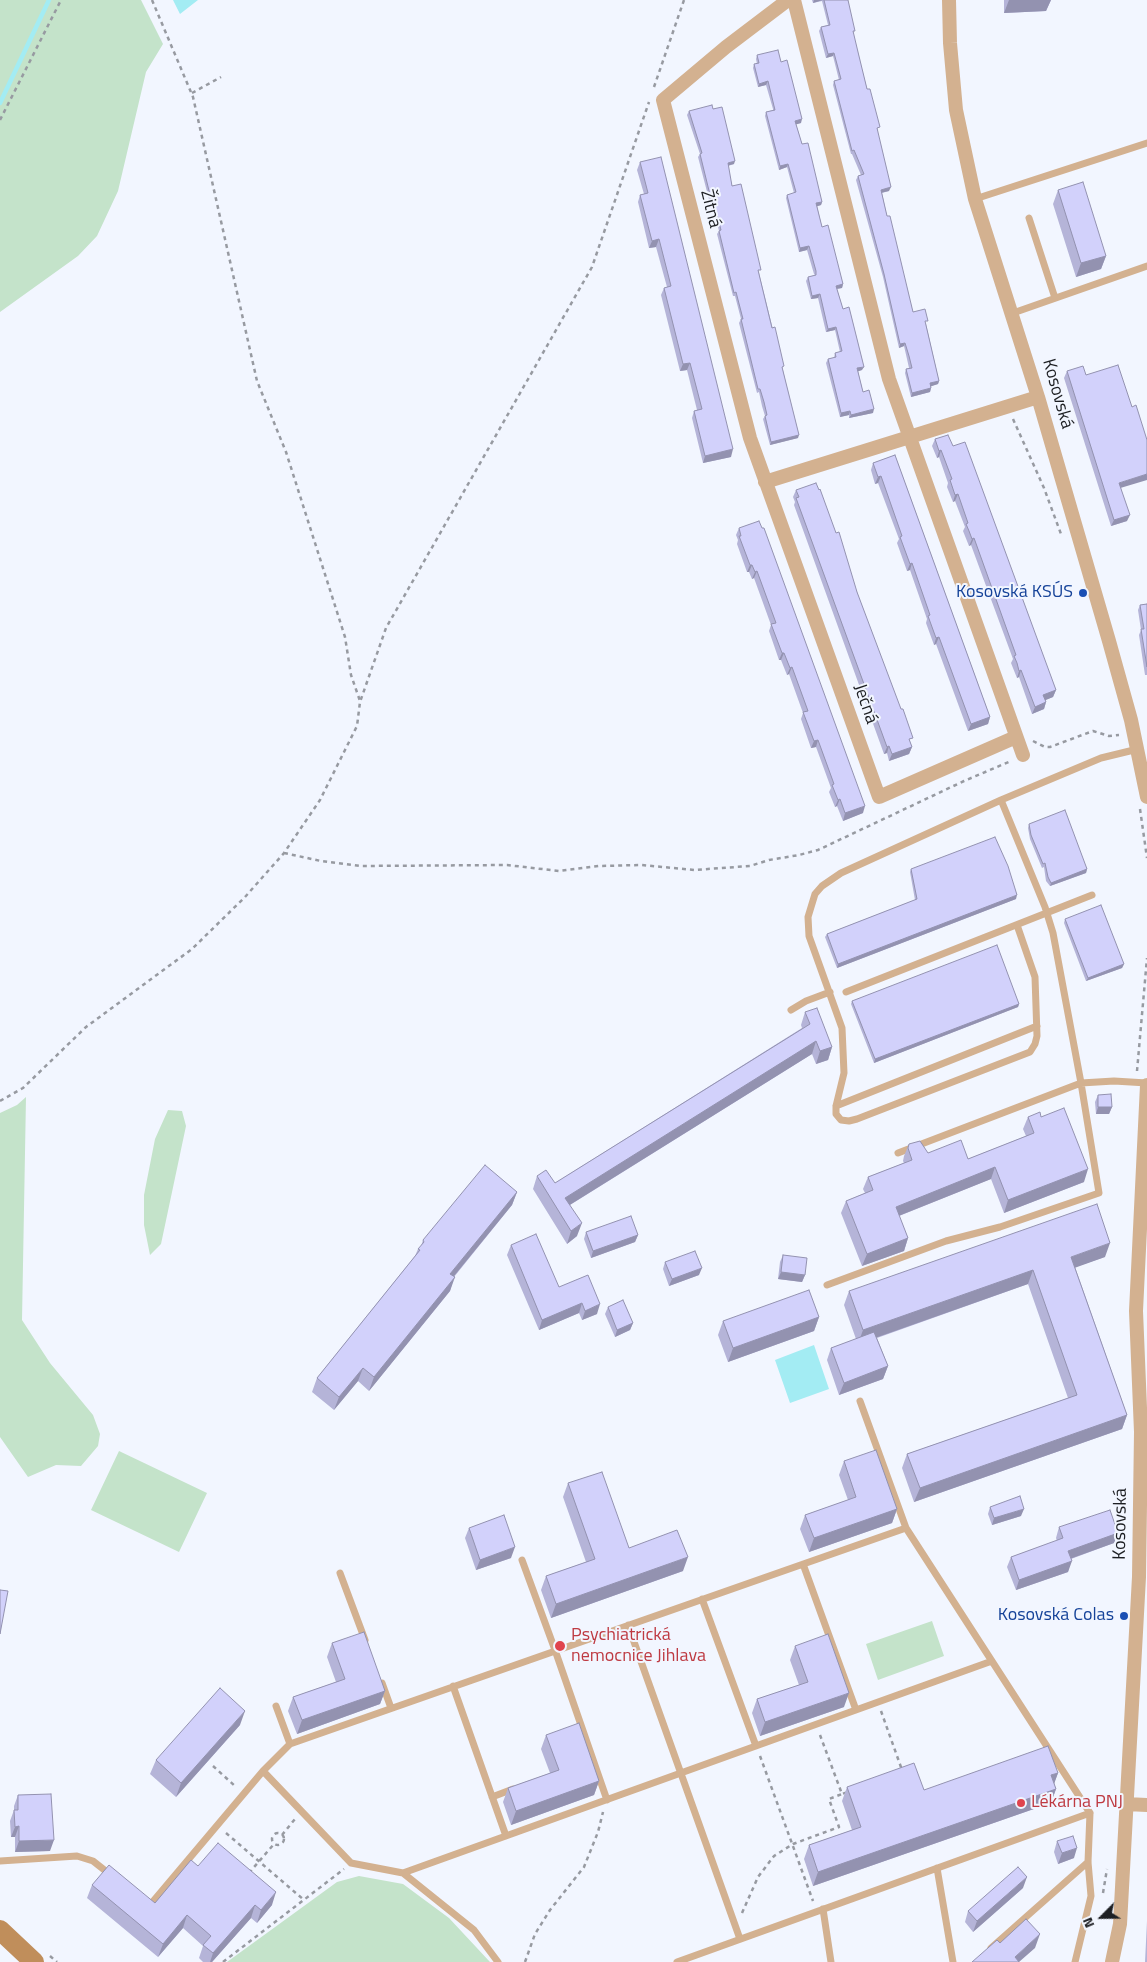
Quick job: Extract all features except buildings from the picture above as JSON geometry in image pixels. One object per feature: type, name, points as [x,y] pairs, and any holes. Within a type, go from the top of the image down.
[{"type":"main road","points":[[0,1930],[34,1962]]},
{"type":"street","name":"Žitná","points":[[764,482],[750,438],[663,100],[726,47],[788,0]]},
{"type":"street","points":[[794,0],[889,378],[1024,755]]},
{"type":"street","name":"Kosovská","points":[[949,0],[950,43],[956,110],[975,199],[1013,313],[1038,398],[1138,748],[1145,774],[1147,797]]},
{"type":"street","points":[[764,482],[1038,398]]},
{"type":"street","name":"Ječná","points":[[764,482],[820,632],[878,797],[1016,737]]},
{"type":"street","name":"Kosovská","points":[[1112,1962],[1120,1924],[1126,1804],[1142,1611],[1141,1432],[1136,1310],[1143,1084]]},
{"type":"street","points":[[1126,1804],[1147,1805]]},
{"type":"lane","points":[[975,199],[1147,143]]},
{"type":"lane","points":[[1028,218],[1055,298]]},
{"type":"lane","points":[[1013,313],[1147,266]]},
{"type":"lane","points":[[1017,924],[1035,977],[1037,1026],[1035,1044],[1030,1052],[857,1120],[841,1120],[836,1114],[836,1106],[844,1073],[842,1028],[809,936],[808,917],[810,905],[815,894],[822,886],[849,869],[1001,800],[1100,758],[1138,748]]},
{"type":"lane","points":[[827,1286],[946,1241],[1000,1227],[1099,1193],[1053,933],[1047,913],[1001,800]]},
{"type":"lane","points":[[846,992],[1092,895]]},
{"type":"lane","points":[[791,1010],[806,1001],[830,992]]},
{"type":"lane","points":[[836,1106],[1037,1026]]},
{"type":"lane","points":[[898,1153],[1081,1083],[1114,1081],[1143,1084]]},
{"type":"lane","points":[[860,1400],[906,1528],[1090,1813],[1088,1862],[1091,1896],[1075,1962]]},
{"type":"lane","points":[[143,1900],[150,1906],[243,1794],[290,1744],[906,1528]]},
{"type":"lane","points":[[522,1560],[607,1800]]},
{"type":"lane","points":[[803,1564],[856,1710]]},
{"type":"lane","points":[[340,1573],[367,1645]]},
{"type":"lane","points":[[702,1599],[756,1746]]},
{"type":"lane","points":[[628,1625],[740,1939]]},
{"type":"lane","points":[[403,1874],[992,1661]]},
{"type":"lane","points":[[378,1672],[391,1708]]},
{"type":"lane","points":[[453,1686],[506,1836]]},
{"type":"lane","points":[[276,1706],[290,1744]]},
{"type":"lane","points":[[1040,1753],[1049,1750]]},
{"type":"lane","points":[[263,1771],[351,1863],[403,1874],[474,1930],[498,1962]]},
{"type":"lane","points":[[492,1797],[519,1788]]},
{"type":"lane","points":[[677,1962],[1090,1813]]},
{"type":"lane","points":[[0,1861],[77,1856],[93,1860],[121,1883]]},
{"type":"lane","points":[[982,1956],[1088,1862]]},
{"type":"lane","points":[[937,1868],[953,1962]]},
{"type":"lane","points":[[820,1910],[831,1962]]},
{"type":"path","points":[[0,120],[61,0]]},
{"type":"path","points":[[152,0],[192,93],[257,380],[286,452],[345,637],[351,675],[360,702]]},
{"type":"path","points":[[652,92],[684,0]]},
{"type":"path","points":[[192,93],[221,77]]},
{"type":"path","points":[[0,1101],[23,1088],[86,1027],[192,950],[245,897],[284,853],[320,800],[357,726],[360,702],[386,628],[592,267],[649,101]]},
{"type":"path","points":[[1016,737],[1021,735],[1045,747],[1093,731],[1108,736],[1117,734],[1125,738]]},
{"type":"path","points":[[284,853],[321,861],[360,866],[507,865],[558,870],[599,866],[641,865],[694,870],[750,866],[818,850],[964,781],[1024,755]]},
{"type":"path","points":[[1143,1084],[1147,958]]},
{"type":"path","points":[[878,1702],[903,1772]]},
{"type":"path","points":[[816,1724],[842,1794]]},
{"type":"path","points":[[756,1746],[792,1844],[820,1910]]},
{"type":"path","points":[[213,1766],[243,1794]]},
{"type":"path","points":[[736,1928],[765,1865],[774,1856],[792,1844],[839,1827],[829,1799],[850,1791]]},
{"type":"path","points":[[525,1962],[538,1928],[584,1867],[598,1832],[607,1800]]},
{"type":"path","points":[[274,1844],[280,1845],[283,1842],[282,1835],[301,1812]]},
{"type":"path","points":[[217,1825],[304,1900]]},
{"type":"path","points":[[274,1844],[273,1836],[276,1834],[282,1835]]},
{"type":"path","points":[[246,1876],[274,1844]]},
{"type":"path","points":[[223,1962],[351,1863]]},
{"type":"path","points":[[1101,1900],[1107,1869]]},
{"type":"green space","points":[[0,0],[141,0],[163,44],[146,72],[118,191],[97,236],[78,256],[0,312]]},
{"type":"green space","points":[[26,1097],[22,1320],[50,1363],[93,1415],[100,1434],[98,1446],[81,1466],[56,1465],[28,1477],[0,1437],[0,1113],[17,1105]]},
{"type":"green space","points":[[168,1110],[182,1111],[186,1126],[161,1244],[150,1255],[144,1225],[144,1195],[155,1139]]},
{"type":"green space","points":[[119,1451],[207,1493],[179,1552],[91,1510]]},
{"type":"green space","points":[[932,1621],[944,1656],[878,1680],[866,1644]]},
{"type":"green space","points":[[359,1876],[403,1884],[449,1918],[490,1962],[227,1962],[337,1882]]},
{"type":"water","points":[[173,0],[198,0],[180,14]]},
{"type":"water","points":[[814,1345],[829,1389],[790,1403],[775,1360]]},
{"type":"waterway","points":[[0,103],[49,0]]},
{"type":"place","name":"Kosovská KSÚS","points":[[1083,593]]},
{"type":"place","name":"Kosovská Colas","points":[[1124,1616]]},
{"type":"place","name":"Psychiatrická nemocnice Jihlava","points":[[560,1646]]},
{"type":"place","name":"Lékárna PNJ","points":[[1021,1803]]}]
